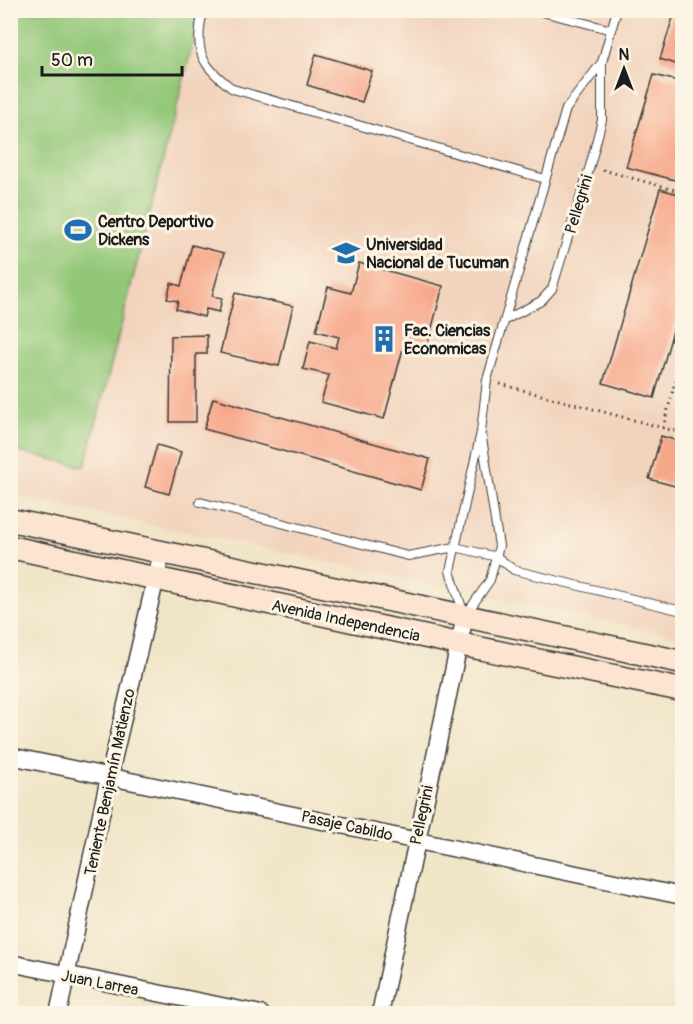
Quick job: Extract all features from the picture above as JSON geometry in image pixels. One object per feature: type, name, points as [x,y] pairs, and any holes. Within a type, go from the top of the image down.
[{"type":"main road","name":"Avenida Independencia","points":[[10,520],[682,662]]},
{"type":"main road","name":"Avenida Independencia","points":[[10,547],[682,690]]},
{"type":"street","name":"Teniente Benjamín Matienzo","points":[[58,1014],[109,777],[162,552]]},
{"type":"street","name":"Pellegrini","points":[[380,1014],[465,616]]},
{"type":"street","name":"Pasaje Cabildo","points":[[10,756],[682,896]]},
{"type":"street","name":"Juan Larrea","points":[[10,963],[261,1014]]},
{"type":"lane","points":[[203,10],[198,34],[202,58],[213,74],[233,89],[545,178]]},
{"type":"lane","points":[[536,10],[612,30]]},
{"type":"lane","name":"Pellegrini","points":[[505,320],[541,301],[552,289],[602,120],[602,62],[617,10]]},
{"type":"lane","name":"Pellegrini","points":[[465,616],[450,571],[481,432],[487,380],[566,109],[602,62]]},
{"type":"lane","name":"Pellegrini","points":[[465,616],[490,580],[499,546],[481,432]]},
{"type":"lane","points":[[200,502],[408,556],[455,547],[497,557],[514,570],[682,611]]},
{"type":"path","points":[[590,166],[682,192]]},
{"type":"path","points":[[663,428],[682,355]]},
{"type":"path","points":[[487,380],[682,434]]},
{"type":"shaded area","name":"Universidad Nacional de Tucuman","points":[[11,11],[682,11],[682,637],[11,495]]},
{"type":"green space","name":"Centro Deportivo Dickens","points":[[11,11],[201,11],[85,467],[11,450]]},
{"type":"building","points":[[675,11],[682,14],[682,66],[660,59]]},
{"type":"building","points":[[316,54],[372,71],[362,102],[307,85]]},
{"type":"building","points":[[654,75],[682,82],[682,182],[626,167]]},
{"type":"building","points":[[660,189],[682,195],[682,299],[654,398],[603,383]]},
{"type":"building","points":[[192,245],[224,253],[212,296],[222,298],[219,312],[206,309],[204,317],[176,309],[178,301],[167,299],[171,283],[181,286]]},
{"type":"building","name":"Fac. Ciencias Economicas","points":[[359,263],[443,286],[426,350],[404,345],[384,419],[321,402],[329,375],[303,369],[310,341],[336,348],[339,337],[316,331],[328,287],[351,293]]},
{"type":"building","points":[[235,293],[293,306],[279,366],[220,353]]},
{"type":"building","points":[[207,335],[207,354],[196,354],[196,422],[170,422],[171,336]]},
{"type":"building","points":[[213,398],[430,459],[421,490],[204,429]]},
{"type":"building","points":[[661,436],[682,442],[682,488],[649,479]]},
{"type":"building","points":[[157,445],[181,452],[169,494],[145,487]]},
{"type":"place","name":"Centro Deportivo Dickens","points":[[78,230]]},
{"type":"place","name":"Universidad Nacional de Tucuman","points":[[346,253]]},
{"type":"place","name":"Fac. Ciencias Economicas","points":[[384,339]]}]
